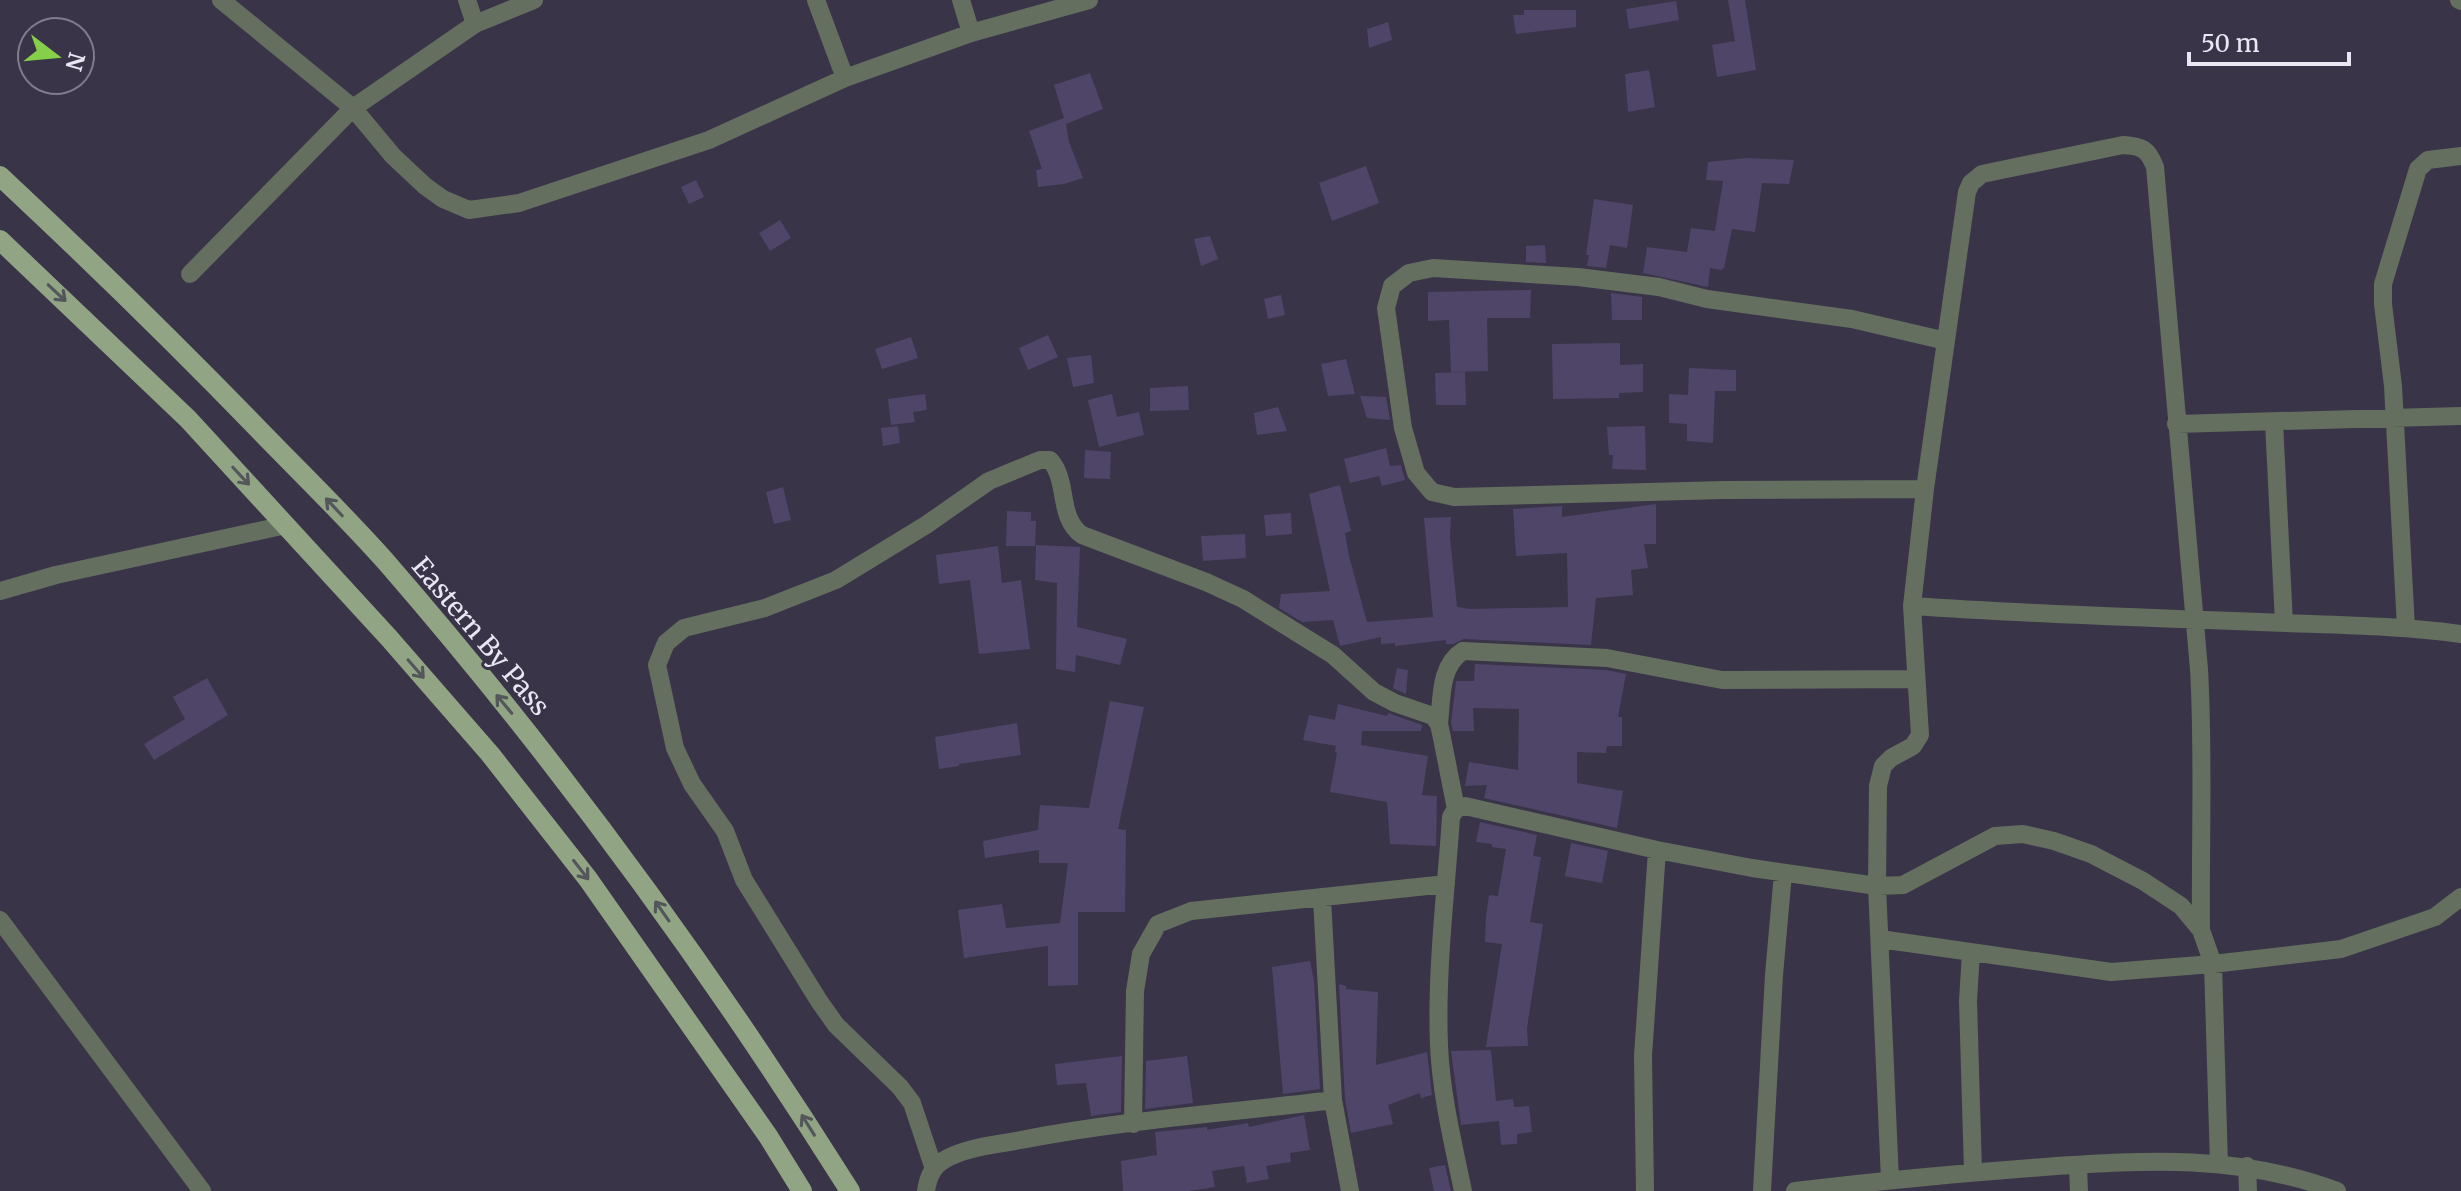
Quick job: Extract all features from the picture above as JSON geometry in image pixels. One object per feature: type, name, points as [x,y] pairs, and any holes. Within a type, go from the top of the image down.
[{"type":"main road","name":"Eastern By Pass","points":[[0,176],[193,362],[385,561],[515,716],[621,852],[778,1076],[850,1191]]},
{"type":"main road","points":[[0,240],[188,419],[490,754],[588,879],[752,1113],[802,1191]]},
{"type":"street","points":[[221,0],[353,108],[393,156],[425,186],[443,199],[469,210],[519,203],[709,140],[845,78],[971,33],[1089,0]]},
{"type":"street","points":[[467,0],[475,24]]},
{"type":"street","points":[[190,274],[353,108],[475,24],[534,0]]},
{"type":"street","points":[[816,0],[845,78]]},
{"type":"street","points":[[961,0],[971,33]]},
{"type":"street","points":[[1890,1180],[1877,886],[1879,775],[1891,758],[1913,746],[1920,735],[1912,606],[1925,489],[1967,192],[1971,183],[1982,174],[2123,145],[2140,146],[2150,152],[2155,167],[2202,728],[2201,930],[2213,964],[2219,1164]]},
{"type":"street","points":[[2406,628],[2383,284],[2418,169],[2428,160],[2461,156]]},
{"type":"street","points":[[1925,489],[1724,490],[1454,497],[1432,492],[1416,473],[1403,428],[1386,308],[1392,286],[1409,273],[1433,268],[1578,277],[1659,287],[1707,299],[1852,319],[1946,341]]},
{"type":"street","points":[[2176,424],[2461,416]]},
{"type":"street","points":[[2274,422],[2284,623]]},
{"type":"street","points":[[934,1169],[912,1103],[900,1087],[836,1025],[819,1001],[744,880],[725,831],[692,784],[675,748],[660,686],[657,665],[666,643],[684,628],[765,608],[836,580],[926,525],[989,481],[1040,460],[1050,460],[1057,467],[1066,512],[1073,528],[1082,535],[1243,599],[1333,655],[1374,692],[1433,716],[1439,724]]},
{"type":"street","points":[[0,591],[56,575],[286,525]]},
{"type":"street","points":[[1912,606],[2054,616],[2406,628],[2461,634]]},
{"type":"street","points":[[1456,809],[1439,724],[1445,672],[1454,657],[1463,651],[1607,658],[1722,680],[1916,679]]},
{"type":"street","points":[[1463,1191],[1445,1102],[1439,1047],[1439,991],[1446,884],[1451,817],[1456,809],[1465,806],[1657,850],[1877,886],[1903,885],[1995,836],[2023,834],[2091,854],[2143,881],[2181,906],[2201,930]]},
{"type":"street","points":[[1645,1191],[1643,1056],[1657,850]]},
{"type":"street","points":[[1762,1191],[1783,873]]},
{"type":"street","points":[[1133,1124],[1135,991],[1141,954],[1158,924],[1191,911],[1446,884]]},
{"type":"street","points":[[1322,899],[1333,1100],[1350,1191]]},
{"type":"street","points":[[1880,939],[2111,972],[2341,949],[2435,917],[2459,903]]},
{"type":"street","points":[[0,920],[202,1191]]},
{"type":"street","points":[[1971,952],[1968,1001],[1973,1172]]},
{"type":"street","points":[[926,1191],[927,1179],[944,1160],[974,1150],[1058,1133],[1333,1100]]},
{"type":"street","points":[[1795,1191],[1890,1180],[1949,1183],[1973,1172],[2173,1161],[2247,1166],[2300,1177],[2337,1191]]},
{"type":"street","points":[[2078,1165],[2079,1191]]},
{"type":"street","points":[[2247,1166],[2248,1191]]},
{"type":"building","points":[[1728,0],[1745,0],[1756,70],[1717,77],[1712,45],[1735,41]]},
{"type":"building","points":[[1676,1],[1679,20],[1629,29],[1626,9]]},
{"type":"building","points":[[1524,10],[1576,10],[1576,27],[1516,34],[1513,15],[1524,15]]},
{"type":"building","points":[[1388,22],[1392,40],[1369,48],[1367,29]]},
{"type":"building","points":[[1649,70],[1655,107],[1628,112],[1625,74]]},
{"type":"building","points":[[1090,73],[1103,109],[1066,124],[1069,142],[1083,178],[1038,187],[1036,170],[1042,169],[1029,131],[1064,118],[1054,85]]},
{"type":"building","points":[[1746,158],[1794,160],[1789,184],[1762,183],[1755,232],[1732,229],[1724,268],[1710,268],[1708,287],[1643,273],[1647,247],[1687,252],[1691,228],[1715,231],[1723,181],[1706,180],[1708,162]]},
{"type":"building","points":[[1366,166],[1379,203],[1332,221],[1319,183]]},
{"type":"building","points":[[696,180],[704,197],[689,204],[681,187]]},
{"type":"building","points":[[1594,199],[1633,205],[1627,248],[1610,245],[1606,268],[1587,266]]},
{"type":"building","points":[[780,220],[791,238],[770,251],[759,233]]},
{"type":"building","points":[[1210,236],[1218,259],[1201,266],[1194,239]]},
{"type":"building","points":[[1545,245],[1546,263],[1526,262],[1526,246]]},
{"type":"building","points":[[1531,290],[1530,318],[1487,318],[1488,371],[1451,372],[1449,320],[1428,321],[1428,292]]},
{"type":"building","points":[[1611,293],[1642,297],[1642,320],[1612,320]]},
{"type":"building","points":[[1281,295],[1285,315],[1268,319],[1264,299]]},
{"type":"building","points":[[1048,335],[1058,357],[1028,370],[1019,348]]},
{"type":"building","points":[[911,337],[918,358],[882,369],[875,349]]},
{"type":"building","points":[[1620,343],[1620,365],[1643,364],[1643,392],[1619,393],[1619,398],[1553,399],[1552,344]]},
{"type":"building","points":[[1091,355],[1094,383],[1073,387],[1067,358]]},
{"type":"building","points":[[1346,359],[1355,394],[1328,396],[1321,364]]},
{"type":"building","points":[[1689,368],[1736,370],[1736,391],[1715,391],[1713,443],[1687,441],[1687,424],[1669,423],[1669,394],[1688,395]]},
{"type":"building","points":[[1465,372],[1466,405],[1436,405],[1435,373]]},
{"type":"building","points":[[1188,386],[1189,410],[1150,411],[1150,388]]},
{"type":"building","points":[[925,394],[927,410],[913,412],[915,422],[891,425],[888,399]]},
{"type":"building","points":[[1112,394],[1117,417],[1139,412],[1144,435],[1099,447],[1088,400]]},
{"type":"building","points":[[1360,396],[1386,397],[1390,420],[1367,418]]},
{"type":"building","points":[[1278,407],[1287,431],[1257,435],[1254,413]]},
{"type":"building","points":[[898,426],[900,443],[883,446],[881,428]]},
{"type":"building","points":[[1645,426],[1646,470],[1612,469],[1613,455],[1609,455],[1607,427]]},
{"type":"building","points":[[1386,448],[1390,466],[1401,465],[1405,480],[1382,486],[1379,476],[1350,483],[1344,459]]},
{"type":"building","points":[[1085,450],[1111,452],[1110,479],[1084,478]]},
{"type":"building","points":[[1340,485],[1351,531],[1345,533],[1349,556],[1367,622],[1433,617],[1424,518],[1451,517],[1457,607],[1470,609],[1568,607],[1567,553],[1516,556],[1513,509],[1562,506],[1562,517],[1656,504],[1656,544],[1644,544],[1648,568],[1631,570],[1633,595],[1596,598],[1591,645],[1464,639],[1453,644],[1446,644],[1446,640],[1395,646],[1395,643],[1381,644],[1381,637],[1340,646],[1333,620],[1302,622],[1279,608],[1281,594],[1330,591],[1309,494]]},
{"type":"building","points":[[783,487],[791,520],[774,524],[766,492]]},
{"type":"building","points":[[1007,511],[1031,512],[1031,521],[1036,521],[1035,546],[1006,546]]},
{"type":"building","points":[[1291,513],[1292,534],[1266,536],[1264,515]]},
{"type":"building","points":[[1245,534],[1246,558],[1203,561],[1201,536]]},
{"type":"building","points":[[1036,545],[1080,547],[1077,627],[1127,639],[1120,665],[1076,655],[1075,672],[1056,669],[1057,583],[1035,580]]},
{"type":"building","points":[[998,546],[1002,583],[1021,580],[1030,649],[979,654],[970,580],[939,584],[936,555]]},
{"type":"building","points":[[1475,664],[1606,670],[1626,674],[1618,717],[1622,717],[1622,746],[1607,746],[1606,753],[1577,752],[1577,783],[1623,791],[1617,828],[1484,798],[1487,785],[1465,786],[1469,762],[1518,770],[1519,709],[1473,708],[1474,731],[1453,731],[1451,723],[1456,681],[1474,681]]},
{"type":"building","points":[[1397,668],[1408,670],[1406,694],[1393,688]]},
{"type":"building","points":[[207,678],[228,715],[154,760],[144,744],[185,719],[173,697]]},
{"type":"building","points":[[1110,701],[1144,707],[1118,829],[1126,830],[1125,912],[1078,912],[1078,985],[1048,986],[1048,946],[964,958],[958,910],[1002,904],[1006,928],[1060,923],[1068,863],[1039,863],[1039,850],[985,858],[983,841],[1038,830],[1040,805],[1089,808]]},
{"type":"building","points":[[1338,704],[1387,716],[1388,713],[1422,725],[1421,731],[1362,731],[1361,745],[1428,756],[1422,795],[1437,796],[1436,846],[1390,844],[1387,802],[1330,792],[1336,746],[1303,740],[1309,715],[1335,720]]},
{"type":"building","points":[[1017,723],[1021,755],[939,769],[935,737]]},
{"type":"building","points":[[1480,822],[1537,835],[1533,856],[1541,857],[1530,922],[1543,924],[1527,1028],[1528,1046],[1486,1047],[1502,944],[1485,942],[1486,916],[1489,895],[1498,896],[1506,849],[1476,842]]},
{"type":"building","points":[[1571,843],[1608,851],[1602,883],[1565,876]]},
{"type":"building","points":[[1310,961],[1314,981],[1320,1089],[1283,1094],[1272,967]]},
{"type":"building","points":[[1339,984],[1346,986],[1346,989],[1378,992],[1376,1065],[1427,1052],[1432,1095],[1421,1098],[1420,1093],[1388,1105],[1393,1124],[1351,1133],[1345,1099]]},
{"type":"building","points":[[1491,1050],[1496,1101],[1513,1099],[1514,1107],[1529,1106],[1532,1132],[1517,1134],[1517,1144],[1501,1145],[1499,1121],[1461,1125],[1451,1051]]},
{"type":"building","points":[[1122,1056],[1121,1112],[1091,1116],[1086,1083],[1057,1085],[1055,1064]]},
{"type":"building","points":[[1187,1056],[1193,1103],[1145,1109],[1146,1061]]},
{"type":"building","points":[[1304,1115],[1310,1150],[1290,1153],[1291,1162],[1266,1166],[1269,1179],[1247,1183],[1244,1166],[1212,1171],[1215,1187],[1189,1191],[1123,1191],[1121,1161],[1157,1155],[1155,1132],[1207,1127],[1207,1130],[1248,1123],[1249,1127]]},
{"type":"building","points":[[1445,1165],[1451,1191],[1434,1191],[1429,1168]]}]
